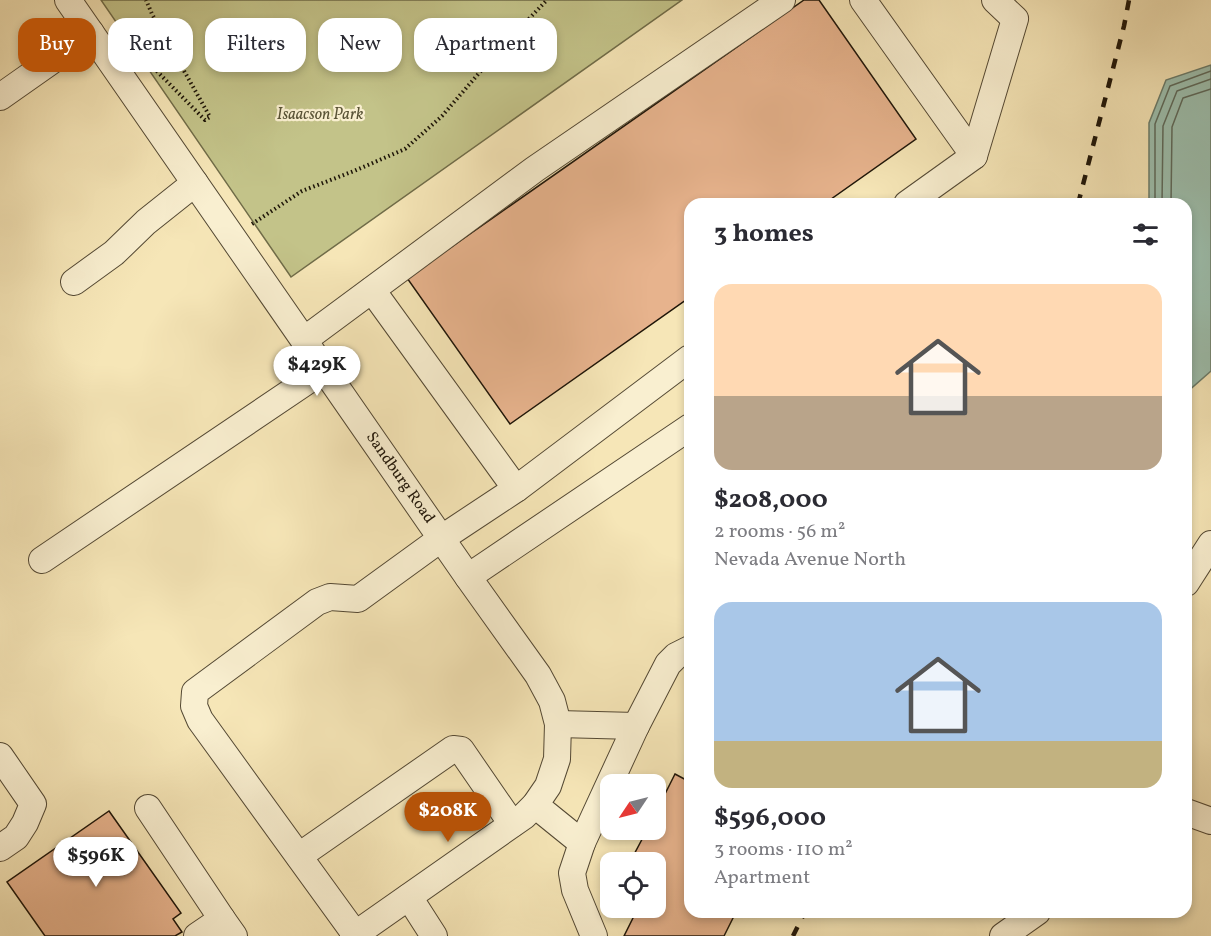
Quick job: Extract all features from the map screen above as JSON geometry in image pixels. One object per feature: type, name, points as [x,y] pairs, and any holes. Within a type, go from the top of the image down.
[{"type":"street","name":"Sandburg Road","points":[[69,0],[81,18]]},
{"type":"street","points":[[304,340],[535,169],[782,0]]},
{"type":"street","points":[[863,0],[974,156]]},
{"type":"street","points":[[915,198],[974,156],[1016,9],[995,0]]},
{"type":"street","name":"Sandburg Road","points":[[96,40],[538,675],[552,701],[558,724],[557,759],[548,786],[535,805],[524,816],[354,935]]},
{"type":"street","points":[[0,97],[36,72]]},
{"type":"street","points":[[74,282],[114,253],[146,222],[195,183]]},
{"type":"street","points":[[372,290],[516,489]]},
{"type":"street","points":[[354,935],[200,720],[194,706],[195,692],[317,602],[330,597],[358,598],[516,489],[684,363]]},
{"type":"street","points":[[42,560],[325,369]]},
{"type":"street","points":[[468,577],[684,431]]},
{"type":"street","points":[[1192,574],[1211,544]]},
{"type":"street","points":[[594,936],[575,890],[572,873],[582,843],[636,726],[668,664],[684,652]]},
{"type":"street","points":[[558,724],[636,726]]},
{"type":"street","points":[[299,856],[453,749],[461,750],[512,824]]},
{"type":"street","points":[[0,756],[33,804],[16,837],[0,849]]},
{"type":"street","points":[[535,805],[582,843]]},
{"type":"street","points":[[148,808],[228,927],[197,936]]},
{"type":"street","points":[[1192,814],[1211,821]]},
{"type":"street","points":[[410,897],[434,936]]},
{"type":"street","points":[[1003,936],[1028,918]]},
{"type":"path","points":[[146,0],[154,18]]},
{"type":"path","points":[[232,236],[302,191],[405,149],[442,116],[499,50],[547,0]]},
{"type":"path","points":[[158,72],[206,120],[210,117],[185,72]]},
{"type":"green space","name":"Isaacson Park","points":[[101,0],[682,0],[291,277],[150,72],[193,72],[193,18],[113,18]]},
{"type":"water","points":[[1211,65],[1211,371],[1192,388],[1192,198],[1149,198],[1149,123],[1166,80]]},
{"type":"building","points":[[804,0],[819,0],[916,139],[832,198],[684,198],[684,301],[510,424],[407,278]]},
{"type":"building","points":[[675,774],[684,779],[684,918],[733,918],[724,936],[624,936],[633,918],[666,918],[666,852],[635,852],[642,840],[666,840],[666,792]]},
{"type":"building","points":[[109,811],[181,913],[173,919],[182,932],[175,936],[45,936],[7,882]]},
{"type":"railway","points":[[1080,198],[1129,0]]},
{"type":"railway","points":[[793,936],[802,918]]}]
